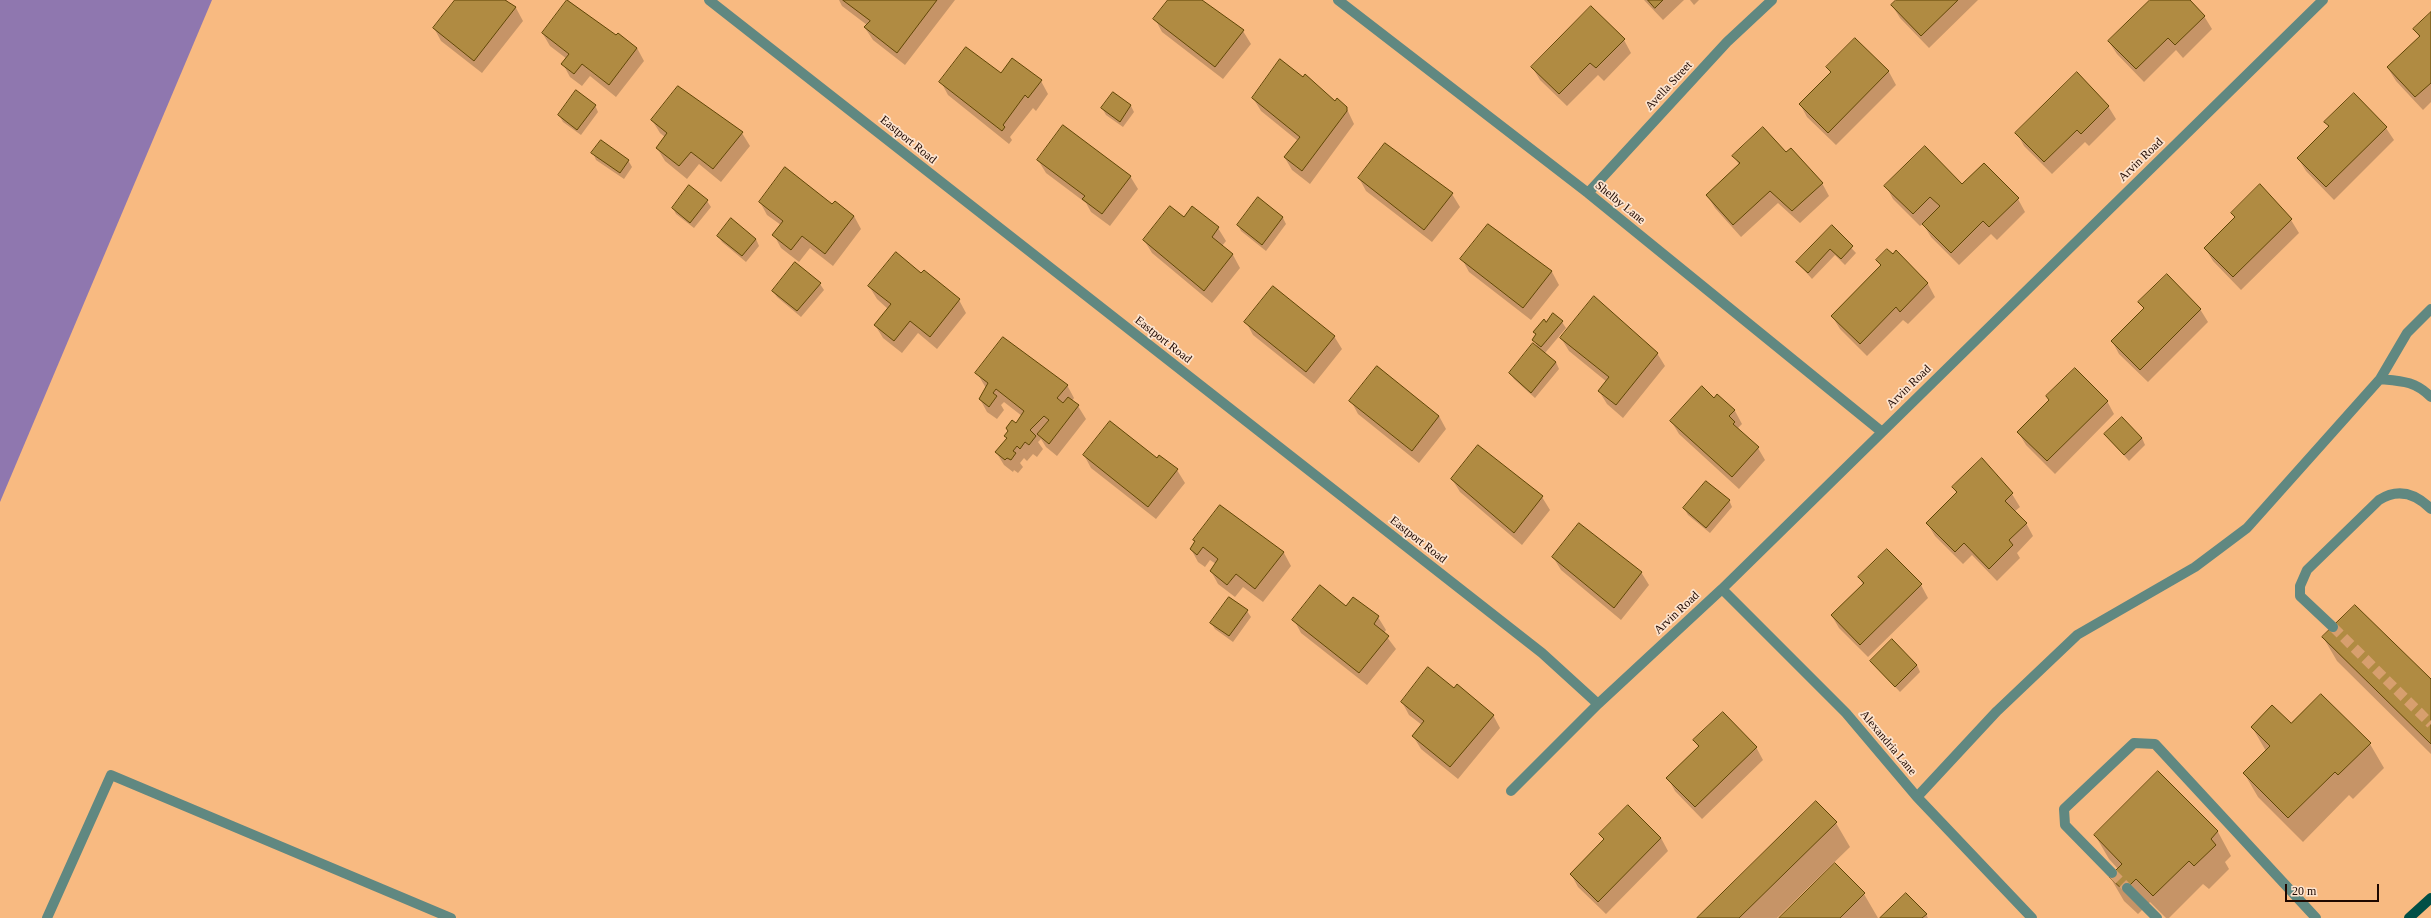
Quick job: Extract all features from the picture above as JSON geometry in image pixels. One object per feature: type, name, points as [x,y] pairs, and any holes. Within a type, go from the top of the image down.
[{"type":"main road","points":[[2409,918],[2431,898]]},
{"type":"street","name":"Eastport Road","points":[[708,0],[1542,653],[1598,704]]},
{"type":"street","name":"Shelby Lane","points":[[1338,0],[1588,193],[1882,432]]},
{"type":"street","name":"Avella Street","points":[[1588,193],[1727,42],[1772,0]]},
{"type":"street","name":"Arvin Road","points":[[1512,791],[1598,704],[1722,589],[2323,0]]},
{"type":"street","points":[[1917,797],[1997,711],[2077,635],[2195,568],[2247,528],[2380,379],[2407,334],[2431,309]]},
{"type":"street","points":[[2380,379],[2420,386],[2431,397]]},
{"type":"street","points":[[2333,627],[2300,596],[2300,586],[2307,570],[2379,500],[2389,494],[2403,492],[2422,500],[2431,509]]},
{"type":"street","name":"Alexandria Lane","points":[[1722,589],[1846,713],[1917,797],[2032,918]]},
{"type":"street","points":[[2112,873],[2065,825],[2064,809],[2134,743],[2155,744],[2316,918]]},
{"type":"street","points":[[47,918],[111,776],[451,918]]},
{"type":"street","points":[[2127,888],[2157,918]]},
{"type":"shaded area","points":[[0,0],[212,0],[0,502]]},
{"type":"building","points":[[455,0],[505,0],[516,7],[474,61],[433,28]]},
{"type":"building","points":[[567,0],[616,35],[618,33],[637,48],[609,85],[582,64],[574,74],[561,64],[569,54],[542,33]]},
{"type":"building","points":[[843,0],[937,0],[897,53],[864,27],[870,21]]},
{"type":"building","points":[[1168,0],[1202,0],[1244,30],[1215,67],[1153,19]]},
{"type":"building","points":[[1648,0],[1663,0],[1655,8]]},
{"type":"building","points":[[1896,0],[1958,0],[1921,36],[1891,5]]},
{"type":"building","points":[[2150,0],[2190,0],[2205,16],[2175,45],[2168,38],[2136,69],[2108,41]]},
{"type":"building","points":[[1591,6],[1625,39],[1596,68],[1590,63],[1559,94],[1531,67]]},
{"type":"building","points":[[2431,12],[2431,83],[2415,97],[2387,67],[2420,36],[2413,29]]},
{"type":"building","points":[[1855,38],[1889,71],[1828,133],[1799,104],[1831,72],[1826,67]]},
{"type":"building","points":[[966,47],[1001,73],[1012,58],[1042,80],[1028,98],[1025,95],[1003,125],[1005,127],[1002,131],[939,82]]},
{"type":"building","points":[[1280,59],[1303,77],[1305,74],[1335,101],[1337,98],[1347,107],[1347,111],[1302,171],[1284,157],[1300,137],[1252,98]]},
{"type":"building","points":[[2077,72],[2109,106],[2081,134],[2077,130],[2044,162],[2015,133]]},
{"type":"building","points":[[678,86],[743,132],[713,169],[691,152],[679,166],[656,148],[667,133],[651,120]]},
{"type":"building","points":[[576,90],[596,105],[577,130],[558,115]]},
{"type":"building","points":[[1113,92],[1131,105],[1120,122],[1101,108]]},
{"type":"building","points":[[2354,93],[2387,127],[2326,187],[2297,158],[2329,126],[2324,122]]},
{"type":"building","points":[[1063,125],[1131,176],[1102,214],[1082,199],[1085,196],[1037,160]]},
{"type":"building","points":[[1763,127],[1786,152],[1791,148],[1823,183],[1792,211],[1770,191],[1733,225],[1706,195],[1740,163],[1732,156]]},
{"type":"building","points":[[601,140],[629,160],[620,173],[591,153]]},
{"type":"building","points":[[1385,143],[1453,193],[1424,230],[1358,178]]},
{"type":"building","points":[[1925,146],[1962,184],[1984,163],[2019,198],[1989,227],[1983,221],[1951,253],[1922,224],[1940,206],[1930,197],[1913,214],[1884,186]]},
{"type":"building","points":[[785,167],[832,204],[835,201],[854,216],[825,254],[802,236],[791,250],[772,235],[783,221],[759,202]]},
{"type":"building","points":[[2260,184],[2292,219],[2233,277],[2204,248],[2235,217],[2231,213]]},
{"type":"building","points":[[689,185],[708,200],[690,223],[672,208]]},
{"type":"building","points":[[1258,197],[1283,217],[1262,245],[1237,225]]},
{"type":"building","points":[[1170,206],[1184,217],[1192,206],[1219,227],[1212,237],[1233,254],[1204,291],[1143,240]]},
{"type":"building","points":[[731,218],[756,239],[742,256],[717,236]]},
{"type":"building","points":[[1488,224],[1552,271],[1523,308],[1460,259]]},
{"type":"building","points":[[1832,225],[1853,246],[1841,259],[1830,249],[1808,273],[1796,262]]},
{"type":"building","points":[[1887,249],[1893,254],[1896,250],[1928,283],[1900,312],[1896,307],[1860,344],[1831,316],[1881,265],[1876,260]]},
{"type":"building","points":[[896,252],[921,273],[924,270],[960,299],[930,337],[910,321],[894,341],[874,325],[891,304],[868,286]]},
{"type":"building","points":[[795,262],[821,283],[797,311],[772,291]]},
{"type":"building","points":[[2167,274],[2201,309],[2140,370],[2111,341],[2144,308],[2138,302]]},
{"type":"building","points":[[1273,286],[1335,336],[1306,372],[1244,322]]},
{"type":"building","points":[[1594,296],[1658,353],[1616,405],[1598,391],[1609,377],[1560,338]]},
{"type":"building","points":[[1553,313],[1563,321],[1541,347],[1532,340],[1536,334],[1533,332],[1544,319],[1546,322]]},
{"type":"building","points":[[1003,337],[1068,385],[1057,398],[1063,403],[1068,397],[1079,405],[1049,444],[1037,434],[1049,420],[1044,416],[1030,430],[1036,436],[1029,445],[1025,442],[1020,449],[1017,446],[1013,451],[1016,453],[1011,460],[1007,458],[1005,460],[995,452],[1007,438],[1004,436],[1008,431],[1006,428],[1012,420],[1016,423],[1024,411],[996,389],[993,393],[997,396],[989,407],[979,399],[988,383],[975,373]]},
{"type":"building","points":[[1533,343],[1556,362],[1531,393],[1509,373]]},
{"type":"building","points":[[1377,366],[1439,416],[1412,451],[1349,401]]},
{"type":"building","points":[[2075,368],[2108,401],[2047,461],[2017,432],[2049,400],[2046,396]]},
{"type":"building","points":[[1702,386],[1714,398],[1717,394],[1735,410],[1729,416],[1735,422],[1733,424],[1759,447],[1732,477],[1670,421]]},
{"type":"building","points":[[2122,417],[2142,438],[2124,455],[2104,434]]},
{"type":"building","points":[[1110,421],[1157,458],[1159,455],[1178,469],[1148,507],[1083,455]]},
{"type":"building","points":[[1478,445],[1543,496],[1514,533],[1451,479]]},
{"type":"building","points":[[1982,458],[2013,493],[2005,501],[2027,523],[2009,540],[2013,545],[1989,569],[1964,543],[1955,552],[1926,523],[1957,492],[1952,487]]},
{"type":"building","points":[[1706,481],[1730,500],[1706,528],[1683,508]]},
{"type":"building","points":[[1220,505],[1284,552],[1255,589],[1236,574],[1227,585],[1210,571],[1218,559],[1203,547],[1197,555],[1190,549],[1195,541],[1193,540]]},
{"type":"building","points":[[1579,523],[1642,572],[1614,608],[1552,557]]},
{"type":"building","points":[[1887,549],[1922,584],[1860,645],[1831,615],[1864,583],[1858,577]]},
{"type":"building","points":[[1320,585],[1346,606],[1353,597],[1379,616],[1374,624],[1389,636],[1359,673],[1292,620]]},
{"type":"building","points":[[1229,597],[1248,610],[1229,636],[1210,623]]},
{"type":"building","points":[[2355,605],[2431,679],[2431,744],[2322,637]]},
{"type":"building","points":[[1892,639],[1917,665],[1895,687],[1870,661]]},
{"type":"building","points":[[1428,667],[1454,688],[1457,684],[1494,715],[1450,767],[1412,736],[1424,721],[1401,702]]},
{"type":"building","points":[[2321,694],[2371,743],[2338,775],[2335,772],[2288,818],[2243,773],[2270,746],[2251,727],[2272,705],[2291,723]]},
{"type":"building","points":[[1723,712],[1757,747],[1695,807],[1666,778],[1699,746],[1693,740]]},
{"type":"building","points":[[2158,771],[2218,831],[2211,839],[2216,845],[2194,866],[2189,861],[2153,896],[2136,879],[2124,891],[2109,877],[2122,864],[2094,835]]},
{"type":"building","points":[[1816,801],[1837,822],[1739,918],[1697,918]]},
{"type":"building","points":[[1628,805],[1661,838],[1598,902],[1570,874],[1604,839],[1599,834]]},
{"type":"building","points":[[1835,863],[1865,893],[1840,918],[1779,918]]},
{"type":"building","points":[[1906,893],[1927,914],[1922,918],[1880,918]]},
{"type":"tunnel","points":[[2333,627],[2431,724]]},
{"type":"tunnel","points":[[2112,873],[2127,888]]}]
